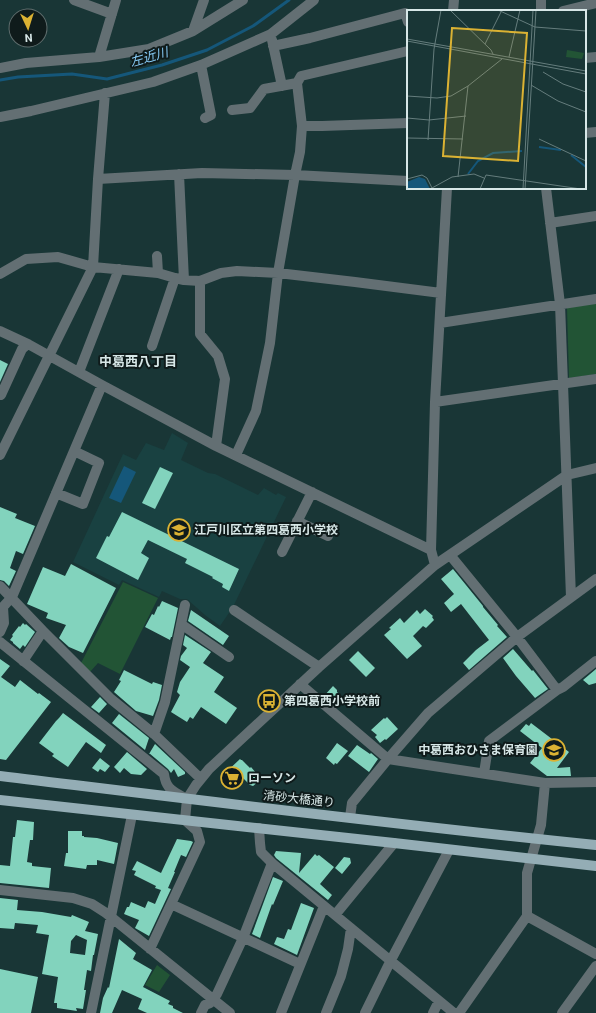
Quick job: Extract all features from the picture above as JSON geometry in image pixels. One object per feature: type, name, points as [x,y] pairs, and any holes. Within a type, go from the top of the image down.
[{"type":"main road","name":"清砂大橋通り","points":[[0,776],[350,818],[596,845]]},
{"type":"main road","points":[[0,800],[596,866]]},
{"type":"street","points":[[74,0],[112,14]]},
{"type":"street","points":[[99,57],[116,0]]},
{"type":"street","points":[[194,31],[204,0]]},
{"type":"street","points":[[0,68],[26,63],[99,57],[149,49],[194,31],[242,0]]},
{"type":"street","points":[[0,117],[153,82],[201,65],[271,34],[314,0]]},
{"type":"street","points":[[453,10],[454,0]]},
{"type":"street","points":[[567,10],[596,3]]},
{"type":"street","points":[[273,46],[310,38],[405,13],[407,19]]},
{"type":"street","points":[[271,34],[282,86]]},
{"type":"street","points":[[236,455],[256,411],[270,343],[278,273],[300,152],[302,126],[297,83],[301,76],[407,52]]},
{"type":"street","points":[[586,58],[596,56]]},
{"type":"street","points":[[201,65],[211,115],[205,118]]},
{"type":"street","points":[[232,110],[250,108],[264,89],[297,83]]},
{"type":"street","points":[[0,455],[93,267],[105,94]]},
{"type":"street","points":[[302,126],[407,123]]},
{"type":"street","points":[[586,134],[596,132]]},
{"type":"street","points":[[98,179],[202,173],[295,175],[407,181]]},
{"type":"street","points":[[152,346],[179,279],[179,174]]},
{"type":"street","points":[[435,565],[431,550],[435,402],[447,189]]},
{"type":"street","points":[[546,189],[560,304],[571,597]]},
{"type":"street","points":[[550,223],[596,216]]},
{"type":"street","points":[[157,256],[158,272]]},
{"type":"street","points":[[0,274],[26,259],[58,257],[93,267],[158,272],[179,279],[200,281],[222,273],[237,271],[278,273],[441,293]]},
{"type":"street","points":[[79,372],[119,270]]},
{"type":"street","points":[[200,281],[200,334],[218,356],[224,379],[216,446]]},
{"type":"street","points":[[440,323],[596,299]]},
{"type":"street","points":[[0,331],[28,344],[216,446],[431,550]]},
{"type":"street","points":[[1,395],[22,350],[28,344]]},
{"type":"street","points":[[435,402],[596,379]]},
{"type":"street","points":[[0,632],[4,623],[1,606],[12,597],[102,385]]},
{"type":"street","points":[[56,493],[83,504],[99,463],[74,450]]},
{"type":"street","points":[[150,949],[200,842],[197,832],[184,820],[187,799],[209,769],[300,684],[435,565],[567,475],[596,468]]},
{"type":"street","points":[[282,552],[312,492]]},
{"type":"street","points":[[297,521],[328,536]]},
{"type":"street","points":[[450,555],[517,637],[557,690]]},
{"type":"street","points":[[350,818],[352,804],[388,759],[428,713],[517,637],[596,579]]},
{"type":"street","points":[[0,586],[111,699],[154,734],[201,779]]},
{"type":"street","points":[[154,734],[165,702],[185,605]]},
{"type":"street","points":[[234,610],[319,667]]},
{"type":"street","points":[[181,624],[229,657]]},
{"type":"street","points":[[23,661],[43,631]]},
{"type":"street","points":[[0,642],[164,774],[165,783],[170,790],[187,799]]},
{"type":"street","points":[[484,773],[489,742],[563,687],[596,660]]},
{"type":"street","points":[[300,684],[388,759],[545,783],[596,782]]},
{"type":"street","points":[[459,1013],[528,916],[527,873],[541,825],[545,783]]},
{"type":"street","points":[[91,1013],[132,815]]},
{"type":"street","points":[[259,828],[262,852],[272,863],[324,906],[336,914],[454,1013]]},
{"type":"street","points":[[336,914],[394,843]]},
{"type":"street","points":[[365,1013],[391,960],[450,850]]},
{"type":"street","points":[[201,1013],[205,1005],[210,1003],[218,994],[243,938],[272,863]]},
{"type":"street","points":[[0,890],[73,898],[92,904],[230,1013]]},
{"type":"street","points":[[171,904],[300,964]]},
{"type":"street","points":[[281,1013],[324,906]]},
{"type":"street","points":[[528,916],[596,954]]},
{"type":"street","points":[[326,1013],[341,976],[348,950],[351,928]]},
{"type":"street","points":[[562,1013],[596,966]]},
{"type":"street","points":[[433,1013],[439,1001]]},
{"type":"shaded area","name":"江戸川区立第四葛西小学校","points":[[172,433],[188,443],[181,460],[208,473],[215,474],[258,495],[264,488],[276,495],[278,493],[286,497],[233,607],[220,626],[187,599],[180,599],[162,591],[159,597],[122,580],[119,585],[73,562],[123,454],[136,460],[146,443],[164,450]]},
{"type":"green space","points":[[596,303],[596,374],[569,378],[567,308]]},
{"type":"green space","points":[[123,582],[158,598],[120,674],[98,663],[89,673],[80,665]]},
{"type":"green space","points":[[157,965],[170,975],[159,992],[145,985]]},
{"type":"water","points":[[124,466],[136,472],[121,503],[109,498]]},
{"type":"building","points":[[0,360],[8,364],[0,382]]},
{"type":"building","points":[[160,467],[173,473],[155,509],[142,503]]},
{"type":"building","points":[[0,507],[17,514],[15,518],[35,526],[23,554],[16,551],[10,568],[16,571],[9,586],[4,581],[0,580]]},
{"type":"building","points":[[122,512],[239,569],[229,591],[222,587],[223,584],[212,578],[213,577],[185,563],[187,559],[148,540],[141,553],[149,558],[138,580],[96,558],[107,536],[109,537]]},
{"type":"building","points":[[71,564],[116,588],[83,653],[69,647],[59,638],[66,625],[46,618],[48,613],[27,604],[43,567],[65,576]]},
{"type":"building","points":[[453,569],[507,637],[469,670],[463,663],[489,640],[461,604],[451,612],[444,603],[454,594],[441,579]]},
{"type":"building","points":[[162,601],[178,608],[172,637],[170,640],[145,627],[152,614],[154,615]]},
{"type":"building","points":[[425,609],[433,616],[432,617],[434,620],[426,628],[423,626],[413,636],[422,646],[407,659],[384,635],[400,618],[404,623],[417,610],[420,614]]},
{"type":"building","points":[[191,610],[229,636],[223,645],[188,621]]},
{"type":"building","points":[[23,623],[35,632],[25,647],[23,645],[20,649],[10,640],[13,636],[12,635]]},
{"type":"building","points":[[185,635],[211,652],[203,663],[224,677],[214,692],[237,708],[226,724],[201,707],[193,719],[190,717],[187,722],[171,712],[180,695],[177,692],[180,682],[190,667],[180,660],[187,648],[183,645]]},
{"type":"building","points":[[513,649],[532,671],[533,670],[548,689],[535,698],[503,658]]},
{"type":"building","points":[[358,651],[375,668],[366,677],[349,660]]},
{"type":"building","points":[[0,659],[10,666],[1,677],[15,687],[20,680],[51,702],[6,760],[0,759]]},
{"type":"building","points":[[596,669],[596,683],[589,685],[583,680]]},
{"type":"building","points":[[124,670],[152,684],[153,682],[162,685],[159,700],[153,716],[136,711],[114,692],[121,681],[119,680]]},
{"type":"building","points":[[333,686],[344,699],[337,707],[324,696]]},
{"type":"building","points":[[100,697],[107,704],[99,713],[91,707]]},
{"type":"building","points":[[63,713],[106,745],[101,753],[86,742],[68,767],[52,756],[54,754],[39,743]]},
{"type":"building","points":[[119,714],[149,738],[145,750],[112,723]]},
{"type":"building","points":[[387,717],[398,729],[386,740],[385,739],[380,743],[375,737],[377,735],[371,730]]},
{"type":"building","name":"中葛西おひさま保育園","points":[[531,723],[569,752],[557,768],[570,767],[571,776],[547,776],[530,763],[542,748],[520,731],[526,724],[529,726]]},
{"type":"building","points":[[337,743],[348,751],[337,764],[335,763],[334,765],[326,758]]},
{"type":"building","points":[[155,744],[185,772],[185,774],[178,777],[174,769],[171,773],[149,753]]},
{"type":"building","points":[[357,745],[378,759],[369,772],[348,756]]},
{"type":"building","points":[[127,752],[147,769],[141,775],[131,774],[124,768],[120,773],[114,767]]},
{"type":"building","points":[[100,758],[110,766],[105,772],[100,769],[98,772],[92,768]]},
{"type":"building","points":[[240,759],[250,768],[251,767],[261,779],[253,786],[243,778],[232,787],[223,777],[223,775]]},
{"type":"building","points":[[17,820],[34,822],[33,840],[30,840],[27,862],[32,863],[32,866],[51,868],[49,888],[0,883],[0,865],[10,866],[13,837],[15,837]]},
{"type":"building","points":[[68,831],[82,831],[82,836],[84,837],[97,838],[118,843],[114,864],[97,860],[97,865],[87,865],[86,869],[64,866],[66,853],[68,853]]},
{"type":"building","points":[[177,839],[193,842],[186,857],[181,855],[168,888],[171,889],[149,936],[135,928],[139,920],[124,914],[131,902],[145,908],[148,901],[155,904],[161,890],[134,875],[136,871],[132,870],[137,861],[161,873]]},
{"type":"building","points":[[276,851],[301,853],[299,873],[315,854],[317,856],[319,855],[334,867],[320,884],[332,895],[328,900],[276,858],[274,855]]},
{"type":"building","points":[[344,857],[350,858],[351,863],[342,874],[335,868]]},
{"type":"building","points":[[273,877],[283,881],[273,905],[272,904],[260,938],[252,934]]},
{"type":"building","points":[[0,898],[18,900],[17,910],[42,912],[71,917],[72,915],[89,922],[85,931],[98,934],[91,971],[87,970],[83,1009],[76,1008],[77,1011],[57,1008],[57,1003],[54,1003],[58,977],[42,974],[49,935],[36,933],[38,925],[15,923],[14,929],[0,928]],"holes":[[[76,935],[87,940],[85,955],[70,953],[71,941]]]},
{"type":"building","points":[[301,903],[314,908],[297,955],[274,944],[277,937],[284,939],[288,929],[291,930]]},
{"type":"building","points":[[119,939],[136,953],[133,959],[152,970],[143,987],[170,1001],[168,1004],[183,1013],[147,1013],[138,1009],[142,999],[122,990],[112,1013],[100,1013],[103,998],[108,987],[109,988]]},
{"type":"building","points":[[0,969],[38,977],[31,1013],[0,1013]]},
{"type":"waterway","name":"左近川","points":[[0,80],[18,77],[72,74],[107,79],[162,65],[207,50],[253,26],[289,0]]},
{"type":"place","name":"江戸川区立第四葛西小学校","points":[[179,530]]},
{"type":"place","name":"第四葛西小学校前","points":[[269,701]]},
{"type":"place","name":"中葛西おひさま保育園","points":[[554,750]]},
{"type":"place","name":"ローソン","points":[[232,778]]},
{"type":"district","name":"中葛西八丁目","points":[[138,361]]}]
